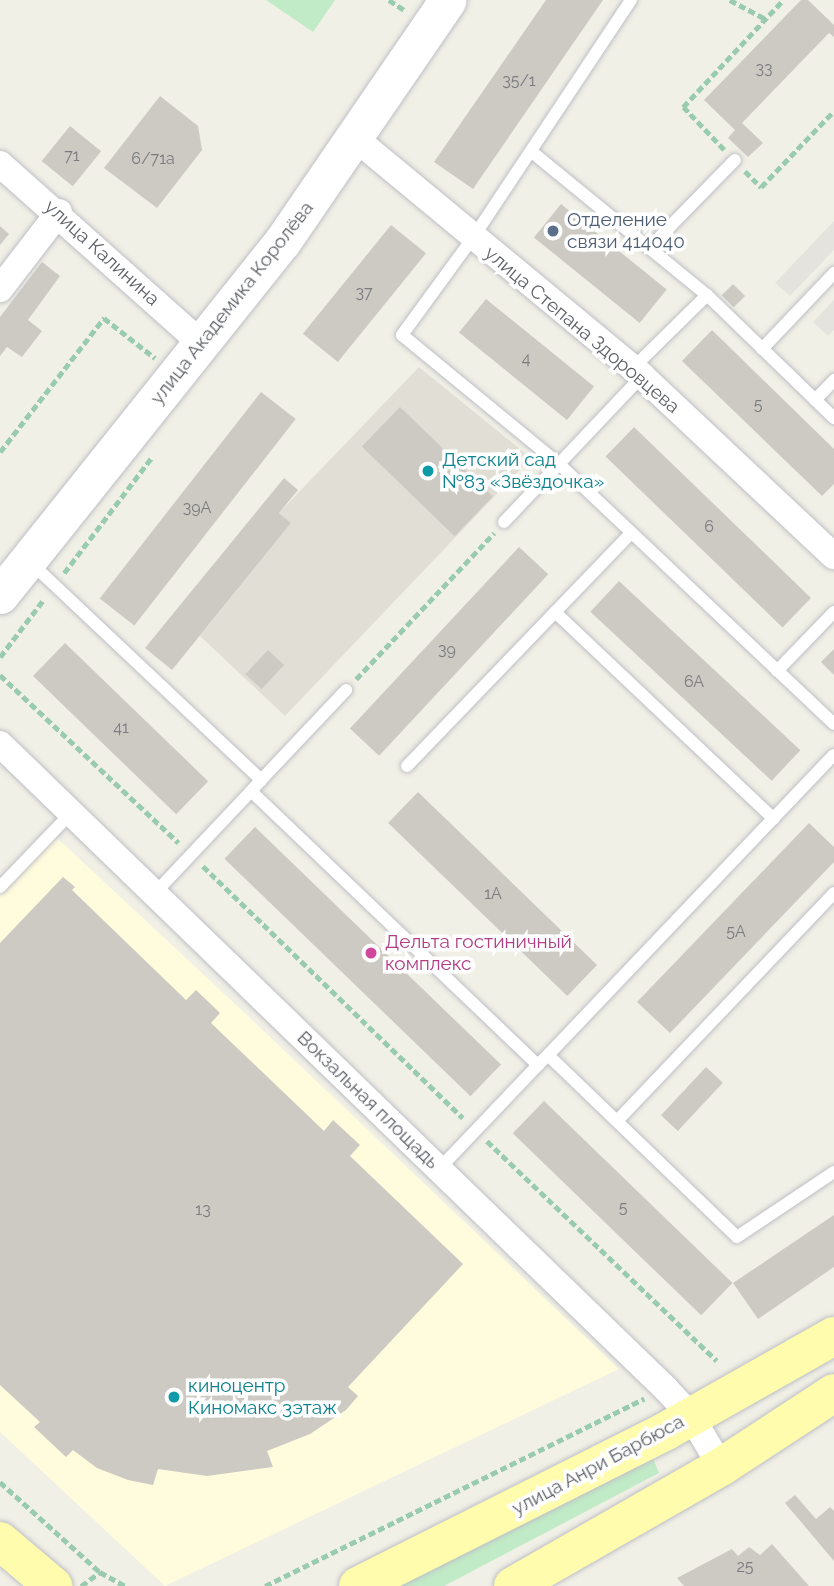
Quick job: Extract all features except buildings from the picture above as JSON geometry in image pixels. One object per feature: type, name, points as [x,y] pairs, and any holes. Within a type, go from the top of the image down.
[{"type":"main road","name":"улица Академика Королёва","points":[[0,595],[203,345],[356,139],[449,0]]},
{"type":"main road","name":"улица Анри Барбюса","points":[[358,1586],[691,1416],[834,1336]]},
{"type":"main road","points":[[513,1586],[721,1467],[834,1393]]},
{"type":"street","name":"улица Степана Здоровцева","points":[[356,139],[472,239],[638,372],[831,547]]},
{"type":"street","name":"улица Калинина","points":[[0,164],[59,212],[203,345]]},
{"type":"street","points":[[0,289],[59,212]]},
{"type":"street","name":"Вокзальная площадь","points":[[0,744],[691,1416],[721,1467]]},
{"type":"lane","points":[[631,0],[532,152],[402,335],[559,464],[834,724]]},
{"type":"lane","points":[[532,152],[707,295],[834,418]]},
{"type":"lane","points":[[649,248],[735,160]]},
{"type":"lane","points":[[762,349],[834,273]]},
{"type":"lane","points":[[504,522],[559,464],[707,295]]},
{"type":"lane","points":[[815,400],[834,380]]},
{"type":"lane","points":[[407,766],[631,533]]},
{"type":"lane","points":[[28,560],[261,780]]},
{"type":"lane","points":[[555,612],[774,819]]},
{"type":"lane","points":[[777,671],[834,612]]},
{"type":"lane","points":[[155,893],[346,690]]},
{"type":"lane","points":[[439,1169],[834,755]]},
{"type":"lane","points":[[251,791],[543,1060],[617,1121],[737,1237],[834,1172]]},
{"type":"lane","points":[[0,887],[71,813]]},
{"type":"lane","points":[[617,1121],[834,893]]},
{"type":"path","points":[[730,0],[765,19]]},
{"type":"path","points":[[783,0],[683,107],[761,187],[834,111]]},
{"type":"path","points":[[346,690],[504,522]]},
{"type":"path","points":[[0,675],[191,855],[716,1361]]},
{"type":"path","points":[[265,1586],[654,1395]]},
{"type":"path","points":[[0,1482],[100,1572],[125,1586]]},
{"type":"path","points":[[81,1586],[100,1572]]},
{"type":"shaded area","points":[[834,221],[834,250],[790,296],[775,283]]},
{"type":"shaded area","points":[[834,300],[834,330],[828,336],[813,322]]},
{"type":"shaded area","points":[[419,367],[531,458],[285,716],[200,636],[291,523],[279,513]]},
{"type":"shaded area","points":[[55,836],[619,1369],[165,1586],[0,1432],[0,894]]},
{"type":"green space","points":[[266,0],[335,0],[313,32]]},
{"type":"green space","points":[[652,1456],[659,1473],[444,1586],[377,1586]]},
{"type":"place","name":"Отделение связи 414040","points":[[553,231]]},
{"type":"place","name":"Детский сад №83 «Звёздочка»","points":[[428,471]]},
{"type":"place","name":"Дельта гостиничный комплекс","points":[[371,953]]},
{"type":"place","name":"киноцентр Киномакс 3этаж","points":[[174,1397]]}]
